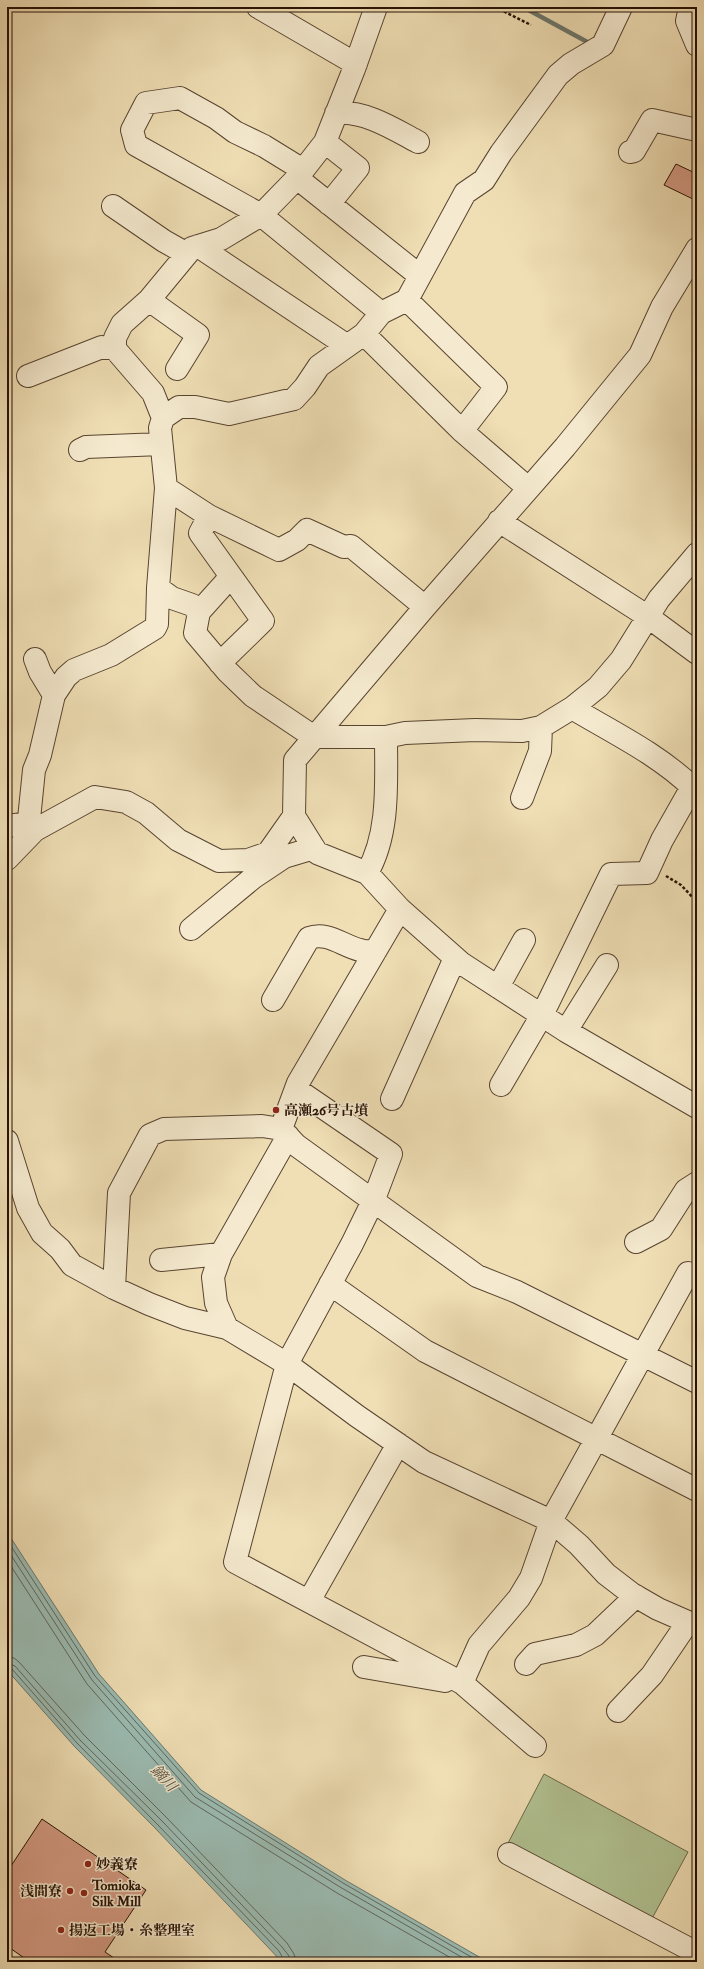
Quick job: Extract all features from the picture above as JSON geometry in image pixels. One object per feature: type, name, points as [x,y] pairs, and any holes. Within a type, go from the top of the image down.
[{"type":"street","points":[[258,7],[356,64]]},
{"type":"street","points":[[115,349],[115,338],[122,324],[149,300],[193,250],[221,239],[261,214],[300,174],[325,142],[356,64],[376,7]]},
{"type":"street","points":[[163,418],[179,407],[195,408],[229,414],[294,399],[305,387],[319,366],[355,340],[380,313],[408,300],[465,193],[484,180],[505,147],[558,75],[571,64],[603,45],[621,7]]},
{"type":"street","points":[[690,7],[687,21],[697,45]]},
{"type":"street","points":[[380,313],[261,214],[136,145],[132,130],[146,103],[180,98],[216,118],[235,132],[264,146],[300,174],[330,204],[420,276]]},
{"type":"street","points":[[336,112],[350,112],[378,121],[418,142]]},
{"type":"street","points":[[630,152],[634,151],[652,120],[697,130]]},
{"type":"street","points":[[325,142],[358,168],[330,204]]},
{"type":"street","points":[[113,206],[164,241],[193,250],[355,340],[528,488]]},
{"type":"street","points":[[697,249],[662,307],[640,355],[565,447],[499,521],[295,760],[294,816],[317,853],[367,873],[400,909],[455,958],[566,1031],[697,1107]]},
{"type":"street","points":[[149,300],[198,335],[177,368]]},
{"type":"street","points":[[408,300],[496,388],[462,431]]},
{"type":"street","points":[[28,376],[102,347],[115,349],[153,393],[163,418],[160,428],[166,488],[158,588],[157,624],[155,628],[111,655],[74,670],[66,677],[54,695],[40,755],[34,770],[29,818],[36,830]]},
{"type":"street","points":[[80,450],[86,447],[161,444]]},
{"type":"street","points":[[166,488],[209,516],[280,550],[297,540],[308,530],[344,547],[351,546],[425,607]]},
{"type":"street","points":[[209,516],[200,533],[231,579],[263,622],[220,662]]},
{"type":"street","points":[[499,521],[647,616],[697,653]]},
{"type":"street","points":[[231,579],[224,583],[199,612],[195,633],[220,662],[253,696],[314,737],[386,737],[405,733],[475,730],[522,731],[541,728],[572,708],[598,687],[621,660],[647,616],[668,587],[697,554]]},
{"type":"street","points":[[158,588],[172,598],[192,605],[199,612]]},
{"type":"street","points":[[35,659],[40,672],[54,695]]},
{"type":"street","points":[[501,1085],[542,1015],[611,874],[647,873],[662,840],[694,788],[680,776],[645,752],[572,708]]},
{"type":"street","points":[[522,798],[540,751],[541,728]]},
{"type":"street","points":[[367,873],[373,862],[385,814],[386,737]]},
{"type":"street","points":[[7,859],[36,830],[95,797],[126,802],[146,813],[178,840],[220,861],[248,860],[268,853],[294,816]]},
{"type":"street","points":[[7,826],[23,824],[36,830]]},
{"type":"street","points":[[191,929],[254,877],[284,857],[314,848]]},
{"type":"street","points":[[226,1328],[216,1303],[213,1277],[221,1254],[284,1132],[296,1089],[400,909]]},
{"type":"street","points":[[274,1000],[308,938],[316,935],[322,936],[359,950],[376,950]]},
{"type":"street","points":[[498,987],[524,940]]},
{"type":"street","points":[[392,1099],[455,958]]},
{"type":"street","points":[[566,1031],[607,966]]},
{"type":"street","points":[[296,1089],[391,1154],[374,1199],[287,1364],[235,1562],[462,1684],[535,1746]]},
{"type":"street","points":[[114,1288],[119,1193],[150,1135],[164,1129],[262,1126],[284,1132],[296,1145],[374,1199],[477,1276],[517,1292],[697,1382]]},
{"type":"street","points":[[7,1141],[28,1208],[42,1233],[60,1249],[72,1265],[114,1288],[185,1318],[226,1328],[287,1364],[357,1416],[424,1462],[551,1521],[579,1545],[606,1574],[636,1596],[693,1624],[652,1675],[618,1711]]},
{"type":"street","points":[[636,1242],[661,1229],[686,1190],[697,1183]]},
{"type":"street","points":[[161,1260],[221,1254]]},
{"type":"street","points":[[462,1684],[478,1645],[519,1598],[531,1578],[551,1521],[688,1273]]},
{"type":"street","points":[[330,1284],[424,1351],[697,1490]]},
{"type":"street","points":[[309,1601],[398,1444]]},
{"type":"street","points":[[526,1664],[534,1654],[576,1645],[595,1635],[636,1596]]},
{"type":"street","points":[[364,1667],[462,1684]]},
{"type":"street","points":[[509,1854],[697,1954]]},
{"type":"path","points":[[496,7],[531,25]]},
{"type":"path","points":[[650,867],[681,885],[697,902]]},
{"type":"green space","points":[[544,1774],[688,1852],[648,1926],[506,1847]]},
{"type":"water","name":"鏑川","points":[[7,1532],[99,1674],[201,1790],[345,1880],[488,1962],[282,1962],[155,1828],[74,1746],[7,1670]]},
{"type":"building","points":[[676,164],[695,173],[693,177],[697,182],[697,201],[664,185]]},
{"type":"building","points":[[42,1819],[146,1890],[105,1952],[120,1962],[30,1962],[7,1946],[7,1872]]},
{"type":"waterway","points":[[523,7],[591,44]]},
{"type":"place","name":"高瀬26号古墳","points":[[276,1110]]},
{"type":"place","name":"妙義寮","points":[[88,1864]]},
{"type":"place","name":"浅間寮","points":[[70,1891]]},
{"type":"place","name":"Tomioka Silk Mill","points":[[84,1893]]},
{"type":"place","name":"揚返工場・糸整理室","points":[[61,1930]]}]
